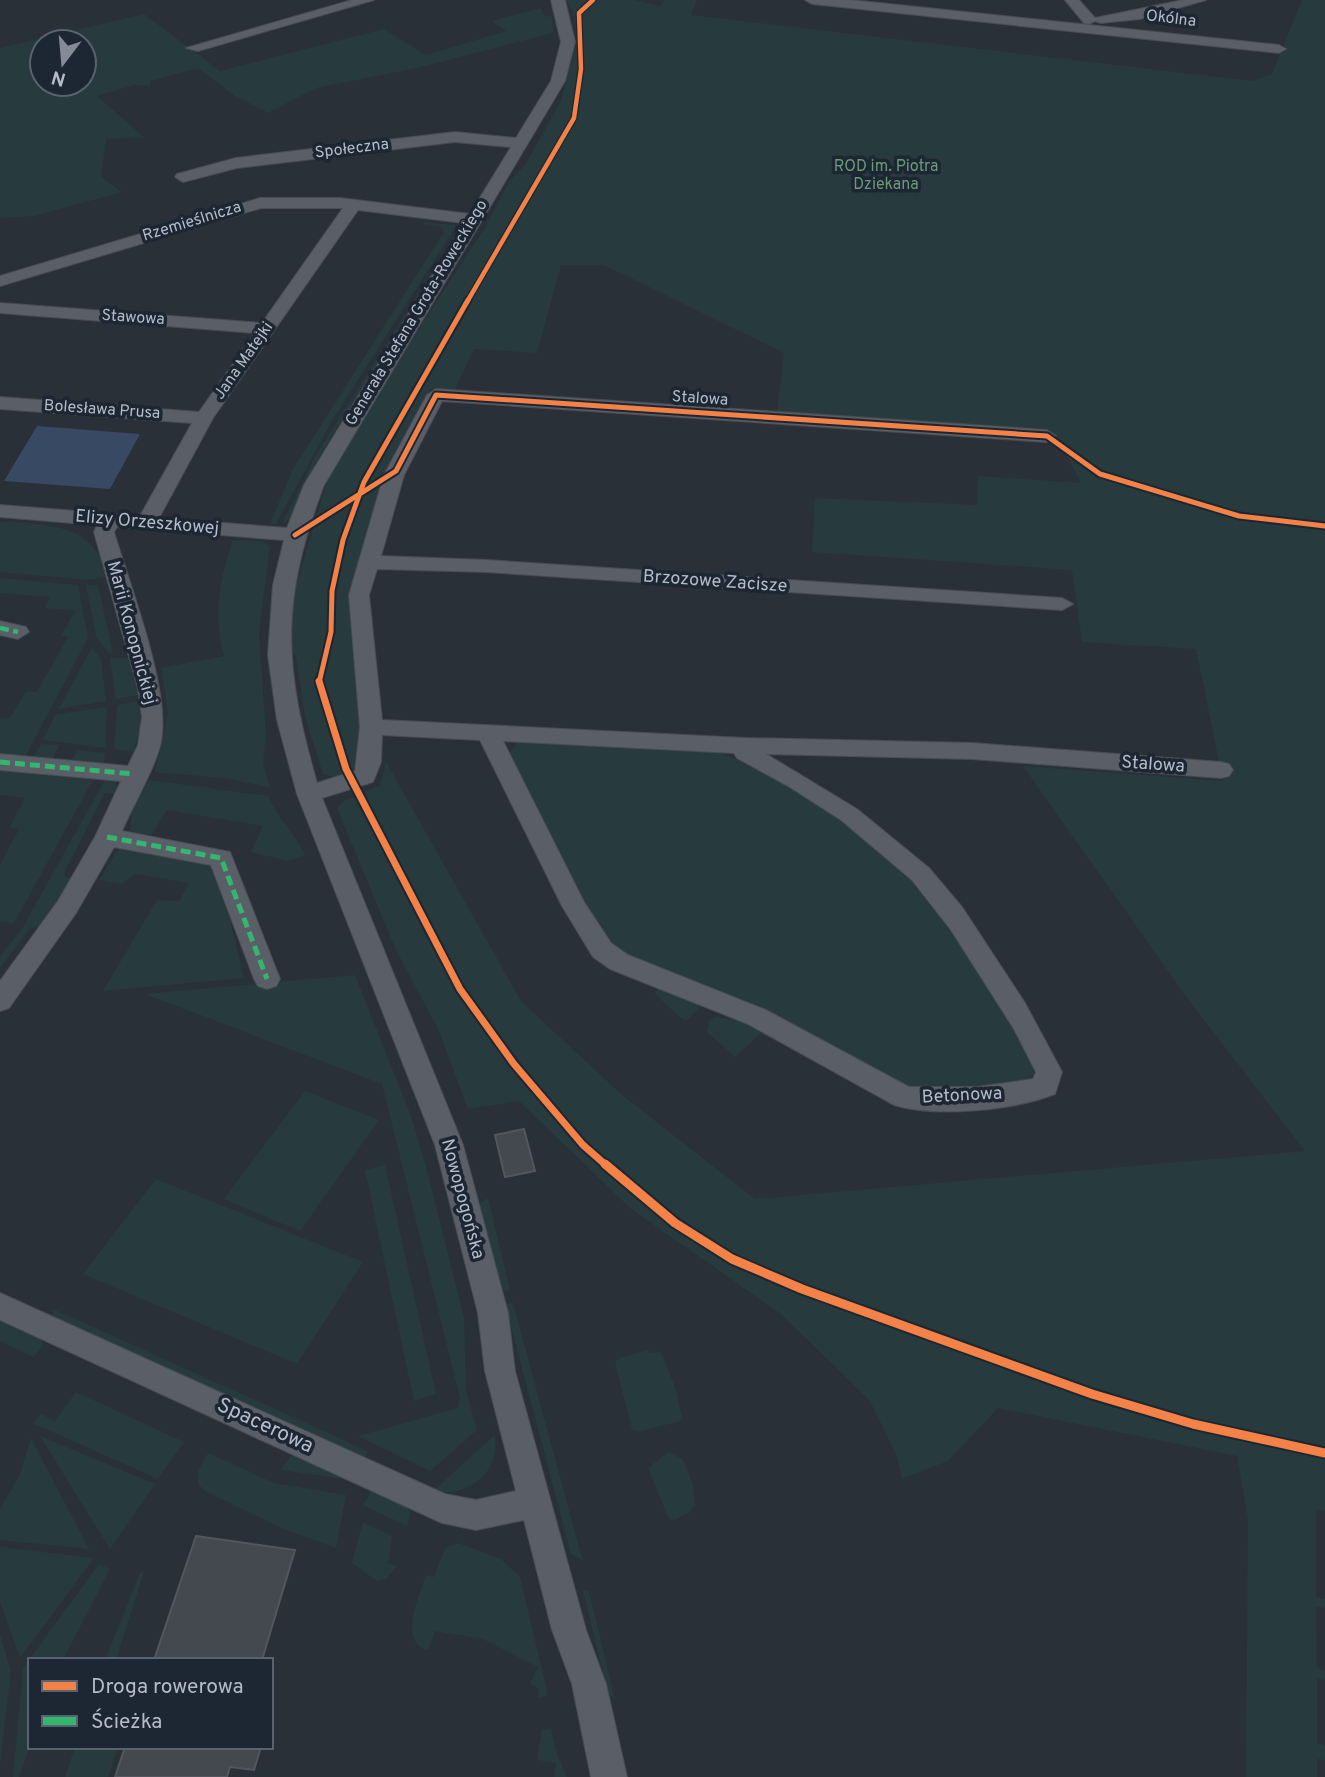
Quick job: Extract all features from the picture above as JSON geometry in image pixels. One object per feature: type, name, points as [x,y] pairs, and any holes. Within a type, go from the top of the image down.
[{"type":"street","points":[[192,48],[367,0]]},
{"type":"street","name":"Generała Stefana Grota-Roweckiego","points":[[278,634],[283,585],[295,535],[314,485],[554,88],[564,64],[568,42],[558,0]]},
{"type":"street","name":"Okólna","points":[[811,0],[890,4],[1279,49]]},
{"type":"street","points":[[1072,0],[1089,20]]},
{"type":"street","name":"Okólna","points":[[1059,24],[1140,15],[1199,0]]},
{"type":"street","name":"Społeczna","points":[[183,177],[236,163],[455,137],[523,143]]},
{"type":"street","name":"Rzemieślnicza","points":[[0,281],[238,207],[287,201],[473,219]]},
{"type":"street","name":"Jana Matejki","points":[[146,523],[204,418],[353,206]]},
{"type":"street","name":"Stawowa","points":[[0,308],[266,329]]},
{"type":"street","name":"Stalowa","points":[[367,562],[396,471],[436,396],[1047,436]]},
{"type":"street","name":"Bolesława Prusa","points":[[0,403],[204,418]]},
{"type":"street","name":"Elizy Orzeszkowej","points":[[0,511],[295,535]]},
{"type":"street","name":"Marii Konopnickiej","points":[[0,1001],[67,907],[107,837],[149,745],[153,717],[149,689],[104,532],[110,520]]},
{"type":"street","points":[[309,794],[365,776],[370,762],[371,727],[359,595],[367,562]]},
{"type":"street","name":"Brzozowe Zacisze","points":[[367,562],[485,566],[1062,604]]},
{"type":"street","name":"Nowopogońska","points":[[278,634],[288,720],[309,794],[449,1145],[493,1313],[500,1371],[569,1630],[589,1684],[609,1777]]},
{"type":"street","name":"Stalowa","points":[[371,727],[745,746],[972,751],[1222,770]]},
{"type":"street","name":"Betonowa","points":[[492,733],[491,743],[574,906],[602,950],[619,962],[758,1017],[905,1097],[980,1097],[1041,1089],[1047,1082],[1049,1072],[1027,1027],[940,895],[910,863],[870,831],[745,753],[745,746]]},
{"type":"street","points":[[783,775],[792,766],[797,747]]},
{"type":"street","points":[[0,762],[134,774]]},
{"type":"street","points":[[107,837],[221,858],[267,979]]},
{"type":"street","name":"Spacerowa","points":[[0,1306],[442,1508],[475,1516],[536,1502]]},
{"type":"green space","name":"ROD im. Piotra Dziekana","points":[[566,0],[634,0],[660,6],[664,0],[697,0],[691,15],[1252,81],[1272,74],[1302,0],[1325,0],[1325,1511],[1316,1510],[1316,1597],[1325,1599],[1325,1608],[1316,1607],[1317,1668],[1325,1671],[1325,1680],[1317,1678],[1317,1743],[1325,1746],[1325,1760],[1317,1759],[1317,1777],[1246,1777],[1248,1519],[1237,1456],[998,1408],[948,1461],[902,1479],[896,1454],[870,1401],[781,1314],[630,1208],[519,1101],[468,1109],[439,1031],[395,948],[337,808],[342,802],[380,785],[386,762],[521,1001],[621,1094],[755,1199],[1305,1151],[1190,1002],[1023,766],[1223,781],[1196,649],[1082,642],[1072,570],[812,552],[815,498],[977,505],[978,476],[1081,483],[1063,449],[1030,428],[777,412],[784,353],[604,265],[561,265],[537,353],[474,349],[454,391],[431,389],[395,454],[353,594],[362,756],[354,770],[340,779],[323,774],[305,716],[296,656],[290,651],[294,593],[327,481],[399,359],[486,226],[509,182],[525,165],[560,103],[578,38],[572,11]]},
{"type":"green space","points":[[541,8],[545,17],[552,15],[553,33],[417,68],[316,88],[268,113],[235,96],[198,68],[150,81],[150,86],[134,85],[98,96],[98,28],[85,28],[144,14],[220,71],[384,29],[426,55],[506,31],[492,21]]},
{"type":"green space","points":[[28,41],[28,98],[98,97],[145,138],[106,139],[101,177],[122,192],[34,216],[0,218],[0,48]]},
{"type":"green space","points":[[423,224],[455,225],[455,228],[333,419],[276,524],[270,524],[293,469],[444,232],[440,226]]},
{"type":"green space","points":[[461,227],[317,460],[290,518],[282,524],[316,455]]},
{"type":"green space","points":[[0,521],[52,526],[80,536],[92,545],[110,577],[86,580],[0,572]]},
{"type":"green space","points":[[233,540],[262,541],[270,546],[259,633],[266,734],[263,764],[270,787],[223,778],[155,772],[168,713],[161,668],[224,656],[219,626],[219,597]]},
{"type":"green space","points":[[0,578],[78,585],[88,638],[24,759],[0,758],[0,718],[10,718],[26,691],[37,692],[68,637],[61,636],[75,611],[45,608],[50,597],[0,593]]},
{"type":"green space","points":[[86,585],[98,585],[113,653],[108,653],[96,636]]},
{"type":"green space","points":[[92,647],[101,660],[106,701],[59,709]]},
{"type":"green space","points":[[110,658],[128,658],[139,695],[116,699]]},
{"type":"green space","points":[[139,701],[141,726],[133,752],[114,749],[117,705]]},
{"type":"green space","points":[[107,707],[105,748],[43,740],[56,714]]},
{"type":"green space","points":[[518,742],[720,753],[757,768],[866,835],[930,896],[1034,1060],[1033,1075],[1025,1081],[984,1087],[904,1087],[704,987],[630,958],[611,944],[579,900],[508,754]]},
{"type":"green space","points":[[41,744],[59,745],[53,758],[72,760],[77,750],[105,753],[104,764],[33,758]]},
{"type":"green space","points":[[0,770],[93,780],[14,923],[0,922],[0,865],[19,829],[9,828],[25,798],[0,795]]},
{"type":"green space","points":[[107,776],[116,778],[116,794],[105,793],[63,875],[73,881],[43,927],[30,928],[0,968],[0,957],[23,927]]},
{"type":"green space","points":[[149,780],[268,796],[305,855],[288,861],[251,852],[263,826],[167,810],[152,834],[135,835],[130,830],[132,811]]},
{"type":"green space","points":[[120,846],[204,860],[218,869],[244,978],[103,991],[157,900],[179,901],[189,883],[136,874],[121,884],[99,880]]},
{"type":"green space","points":[[355,975],[411,1116],[464,1318],[466,1390],[477,1430],[430,1471],[358,1436],[458,1408],[460,1398],[382,1084],[145,994]]},
{"type":"green space","points":[[658,988],[697,1002],[699,1009],[687,1020],[682,1019],[655,994]]},
{"type":"green space","points":[[716,1017],[742,1021],[762,1032],[735,1057],[707,1032],[709,1021]]},
{"type":"green space","points":[[305,1091],[379,1120],[300,1231],[224,1199]]},
{"type":"green space","points":[[385,1165],[436,1394],[414,1401],[365,1170]]},
{"type":"green space","points":[[156,1179],[363,1262],[297,1364],[83,1274]]},
{"type":"green space","points":[[488,1198],[510,1290],[501,1292],[479,1204]]},
{"type":"green space","points":[[513,1303],[584,1561],[571,1554],[505,1304]]},
{"type":"green space","points":[[53,1309],[368,1452],[364,1459],[54,1318]]},
{"type":"green space","points":[[0,1318],[41,1337],[43,1345],[34,1357],[0,1341]]},
{"type":"green space","points":[[648,1350],[650,1353],[661,1352],[675,1387],[682,1417],[680,1421],[638,1432],[632,1429],[615,1363],[619,1358]]},
{"type":"green space","points":[[76,1392],[184,1442],[158,1479],[32,1423],[41,1414],[55,1421]]},
{"type":"green space","points":[[495,1435],[493,1461],[479,1480],[458,1491],[433,1491]]},
{"type":"green space","points":[[40,1436],[155,1484],[110,1549]]},
{"type":"green space","points":[[31,1438],[89,1549],[0,1540],[0,1509],[20,1474]]},
{"type":"green space","points":[[294,1452],[350,1480],[280,1470]]},
{"type":"green space","points":[[668,1452],[683,1459],[693,1485],[695,1505],[690,1512],[675,1520],[669,1519],[648,1468]]},
{"type":"green space","points":[[208,1453],[274,1483],[346,1495],[336,1548],[281,1528],[205,1491],[198,1484],[198,1471]]},
{"type":"green space","points":[[372,1490],[407,1506],[410,1514],[407,1526],[363,1505]]},
{"type":"green space","points":[[363,1522],[392,1536],[388,1563],[397,1566],[386,1579],[377,1581],[352,1563]]},
{"type":"green space","points":[[458,1543],[501,1559],[520,1577],[548,1695],[539,1698],[538,1688],[530,1684],[538,1667],[483,1639],[435,1631],[428,1650],[419,1646],[414,1638],[413,1617],[426,1575],[434,1577],[445,1548]]},
{"type":"green space","points":[[0,1547],[94,1558],[20,1658],[0,1602]]},
{"type":"green space","points":[[99,1564],[110,1569],[64,1658],[30,1658]]},
{"type":"green space","points":[[144,1572],[117,1658],[106,1658],[140,1573]]},
{"type":"green space","points":[[583,1591],[589,1591],[615,1699],[608,1692]]},
{"type":"green space","points":[[0,1635],[11,1671],[0,1765]]},
{"type":"green space","points":[[28,1661],[29,1749],[19,1777],[13,1777],[23,1668]]},
{"type":"green space","points":[[551,1728],[556,1751],[567,1777],[554,1777],[556,1763],[537,1760],[542,1730]]},
{"type":"green space","points":[[74,1749],[117,1749],[108,1777],[65,1777]]},
{"type":"water","points":[[37,426],[140,434],[110,489],[4,481]]},
{"type":"building","points":[[524,1129],[535,1171],[505,1177],[495,1135]]},
{"type":"building","points":[[196,1536],[295,1550],[263,1658],[155,1658]]},
{"type":"building","points":[[124,1749],[260,1749],[254,1770],[230,1767],[227,1777],[115,1777]]},
{"type":"marked path","points":[[0,628],[18,632]]},
{"type":"marked path","points":[[0,762],[134,774]]},
{"type":"marked path","points":[[107,837],[221,858],[267,979]]},
{"type":"cycle path","points":[[593,0],[579,13],[581,69],[574,118],[379,454],[364,482],[343,540],[332,591],[331,632],[318,679],[346,769],[460,989],[514,1064],[583,1145],[675,1223],[732,1259],[802,1289],[1092,1394],[1193,1424],[1325,1453]]},
{"type":"cycle path","points":[[295,535],[396,471],[436,395],[1047,436],[1100,474],[1239,516],[1325,526]]}]
